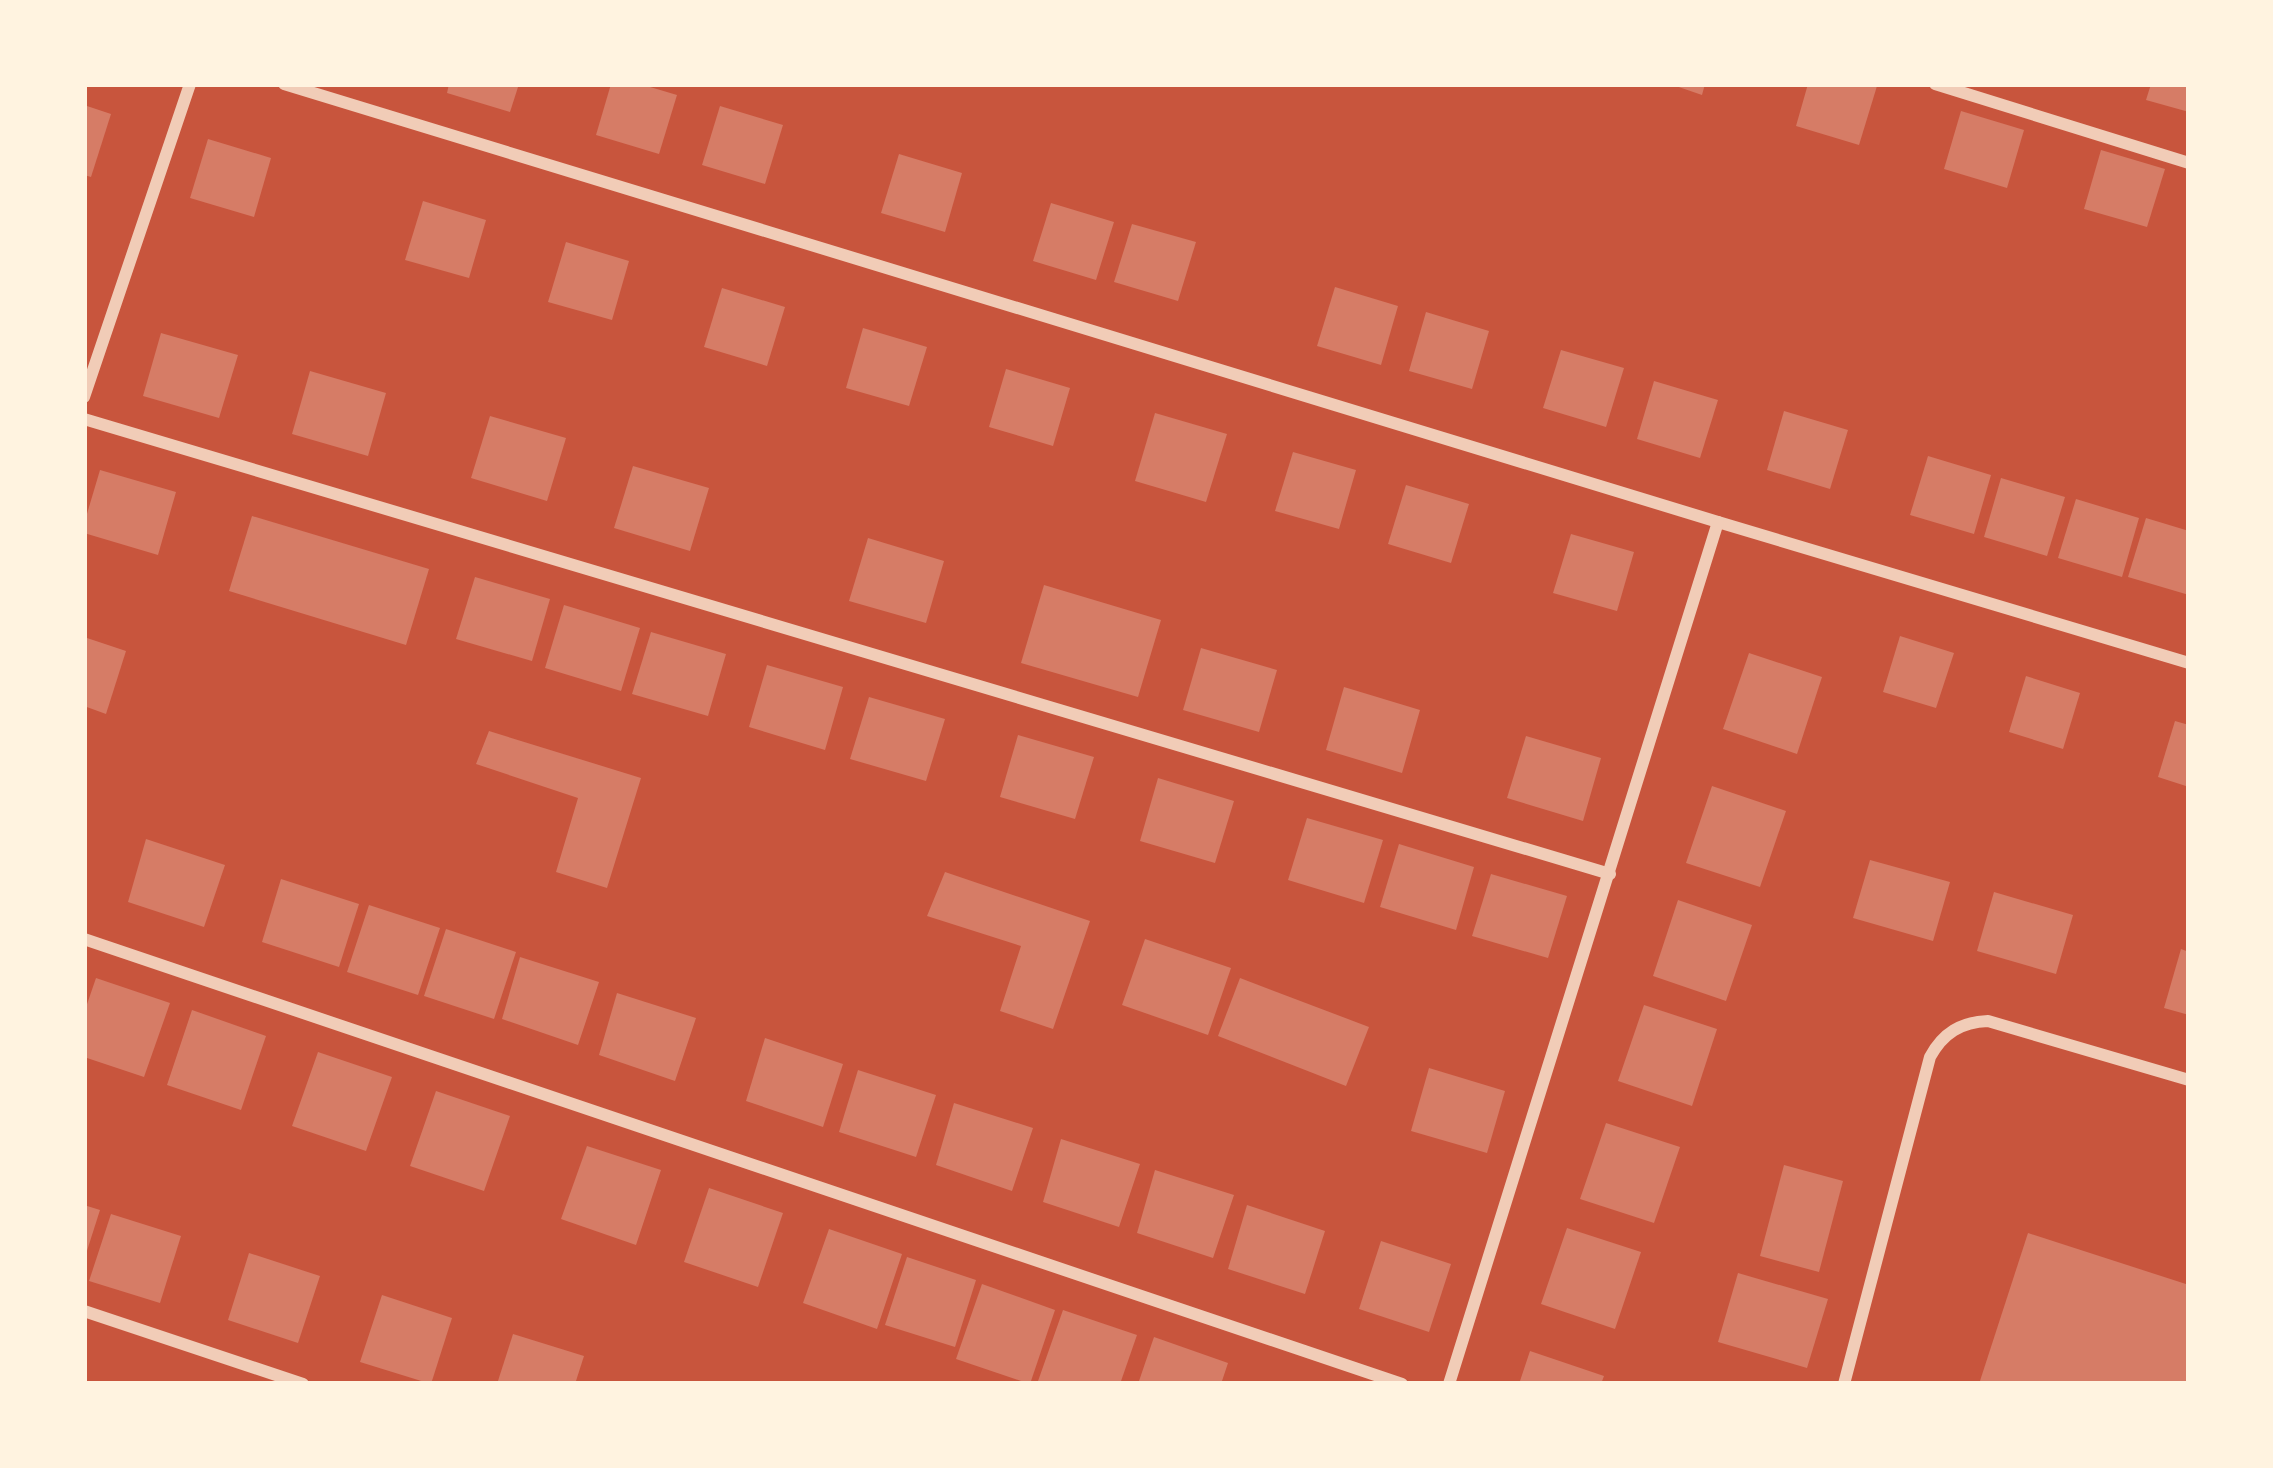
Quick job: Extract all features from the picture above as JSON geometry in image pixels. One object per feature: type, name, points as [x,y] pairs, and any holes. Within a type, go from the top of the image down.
[{"type":"street","points":[[84,398],[190,84]]},
{"type":"street","points":[[284,84],[2189,663]]},
{"type":"street","points":[[1935,84],[2189,163]]},
{"type":"street","points":[[84,419],[1610,874]]},
{"type":"street","points":[[1449,1384],[1718,522]]},
{"type":"street","points":[[84,939],[1402,1384]]},
{"type":"street","points":[[1844,1384],[1930,1057],[1945,1037],[1964,1024],[1988,1021],[2189,1081]]},
{"type":"street","points":[[84,1310],[303,1384]]},
{"type":"building","points":[[449,84],[519,84],[510,112],[447,93]]},
{"type":"building","points":[[611,84],[640,84],[677,95],[659,154],[596,135]]},
{"type":"building","points":[[1670,84],[1705,84],[1702,95]]},
{"type":"building","points":[[1808,84],[1877,86],[1859,145],[1796,126]]},
{"type":"building","points":[[2151,84],[2189,84],[2189,112],[2146,100]]},
{"type":"building","points":[[84,105],[111,114],[91,177],[84,175]]},
{"type":"building","points":[[720,106],[783,125],[765,184],[702,165]]},
{"type":"building","points":[[1961,111],[2024,130],[2007,188],[1944,169]]},
{"type":"building","points":[[208,139],[271,158],[254,217],[190,198]]},
{"type":"building","points":[[2101,150],[2165,169],[2147,227],[2084,209]]},
{"type":"building","points":[[899,154],[962,173],[945,232],[881,213]]},
{"type":"building","points":[[423,201],[486,220],[469,278],[405,260]]},
{"type":"building","points":[[1051,203],[1114,222],[1096,280],[1033,261]]},
{"type":"building","points":[[1132,224],[1196,242],[1178,301],[1114,282]]},
{"type":"building","points":[[566,242],[629,261],[612,320],[548,302]]},
{"type":"building","points":[[1335,287],[1398,306],[1381,365],[1317,346]]},
{"type":"building","points":[[722,288],[785,307],[767,366],[704,347]]},
{"type":"building","points":[[1426,312],[1489,331],[1472,389],[1409,371]]},
{"type":"building","points":[[863,328],[927,347],[909,406],[846,388]]},
{"type":"building","points":[[161,333],[238,355],[219,418],[143,396]]},
{"type":"building","points":[[1561,350],[1624,368],[1606,427],[1543,408]]},
{"type":"building","points":[[1006,369],[1070,388],[1053,446],[989,427]]},
{"type":"building","points":[[310,371],[386,393],[368,456],[292,434]]},
{"type":"building","points":[[1654,381],[1718,400],[1700,458],[1637,439]]},
{"type":"building","points":[[1784,411],[1848,430],[1830,489],[1767,470]]},
{"type":"building","points":[[1155,413],[1227,434],[1206,502],[1135,481]]},
{"type":"building","points":[[490,416],[566,438],[547,501],[471,478]]},
{"type":"building","points":[[1293,452],[1356,470],[1339,529],[1275,511]]},
{"type":"building","points":[[1928,456],[1991,475],[1974,534],[1910,515]]},
{"type":"building","points":[[633,466],[709,488],[690,551],[614,528]]},
{"type":"building","points":[[100,470],[176,492],[158,555],[84,533]]},
{"type":"building","points":[[2001,478],[2065,497],[2047,556],[1984,537]]},
{"type":"building","points":[[1406,485],[1469,504],[1451,563],[1388,544]]},
{"type":"building","points":[[2076,499],[2139,518],[2122,577],[2058,558]]},
{"type":"building","points":[[252,516],[429,569],[406,645],[229,591]]},
{"type":"building","points":[[2146,518],[2189,531],[2189,595],[2128,577]]},
{"type":"building","points":[[1571,534],[1634,552],[1617,611],[1553,593]]},
{"type":"building","points":[[868,538],[944,561],[926,623],[849,601]]},
{"type":"building","points":[[475,577],[550,599],[532,661],[456,639]]},
{"type":"building","points":[[1044,585],[1161,620],[1138,697],[1021,663]]},
{"type":"building","points":[[564,605],[640,628],[621,691],[545,668]]},
{"type":"building","points":[[651,632],[726,654],[708,716],[632,694]]},
{"type":"building","points":[[1900,636],[1954,653],[1936,708],[1883,692]]},
{"type":"building","points":[[84,637],[126,651],[106,714],[84,706]]},
{"type":"building","points":[[1201,648],[1277,670],[1259,732],[1183,710]]},
{"type":"building","points":[[1749,653],[1822,677],[1797,754],[1723,729]]},
{"type":"building","points":[[767,665],[843,687],[825,750],[749,727]]},
{"type":"building","points":[[2026,676],[2080,693],[2063,749],[2009,732]]},
{"type":"building","points":[[1344,687],[1420,710],[1402,773],[1326,750]]},
{"type":"building","points":[[869,697],[945,719],[926,781],[850,759]]},
{"type":"building","points":[[2175,721],[2189,725],[2189,787],[2158,777]]},
{"type":"building","points":[[489,731],[641,778],[607,888],[556,872],[578,798],[476,764]]},
{"type":"building","points":[[1018,735],[1094,757],[1075,819],[1000,797]]},
{"type":"building","points":[[1526,736],[1601,758],[1583,821],[1507,798]]},
{"type":"building","points":[[1158,778],[1234,801],[1215,863],[1140,841]]},
{"type":"building","points":[[1712,786],[1786,811],[1760,887],[1686,863]]},
{"type":"building","points":[[1307,818],[1383,840],[1364,903],[1288,880]]},
{"type":"building","points":[[146,839],[225,865],[204,927],[128,902]]},
{"type":"building","points":[[1399,844],[1474,867],[1456,930],[1380,907]]},
{"type":"building","points":[[1870,860],[1950,882],[1933,941],[1853,918]]},
{"type":"building","points":[[945,872],[1090,921],[1053,1029],[1000,1011],[1021,946],[927,916]]},
{"type":"building","points":[[1491,874],[1567,896],[1548,958],[1472,936]]},
{"type":"building","points":[[281,879],[359,904],[339,967],[262,942]]},
{"type":"building","points":[[1994,892],[2073,915],[2056,974],[1977,951]]},
{"type":"building","points":[[1678,900],[1752,925],[1726,1001],[1653,976]]},
{"type":"building","points":[[369,905],[440,928],[418,995],[347,972]]},
{"type":"building","points":[[446,929],[516,952],[494,1019],[424,996]]},
{"type":"building","points":[[1145,939],[1231,968],[1208,1035],[1122,1005]]},
{"type":"building","points":[[2181,949],[2189,952],[2189,1015],[2164,1008]]},
{"type":"building","points":[[520,957],[599,982],[578,1045],[502,1019]]},
{"type":"building","points":[[96,978],[170,1003],[144,1077],[84,1057],[84,1013]]},
{"type":"building","points":[[1240,978],[1369,1027],[1346,1086],[1218,1036]]},
{"type":"building","points":[[617,993],[696,1018],[675,1081],[599,1055]]},
{"type":"building","points":[[1644,1005],[1717,1029],[1692,1106],[1618,1081]]},
{"type":"building","points":[[192,1010],[266,1036],[241,1110],[167,1085]]},
{"type":"building","points":[[765,1038],[843,1064],[823,1127],[746,1101]]},
{"type":"building","points":[[318,1052],[392,1077],[366,1151],[292,1126]]},
{"type":"building","points":[[1429,1068],[1505,1091],[1487,1153],[1411,1131]]},
{"type":"building","points":[[858,1070],[936,1095],[916,1157],[839,1132]]},
{"type":"building","points":[[436,1091],[510,1116],[484,1191],[410,1166]]},
{"type":"building","points":[[954,1103],[1033,1128],[1012,1191],[936,1165]]},
{"type":"building","points":[[1606,1123],[1680,1147],[1654,1223],[1580,1199]]},
{"type":"building","points":[[1061,1139],[1140,1164],[1119,1227],[1043,1202]]},
{"type":"building","points":[[587,1146],[661,1170],[636,1245],[561,1219]]},
{"type":"building","points":[[1784,1165],[1843,1181],[1819,1272],[1760,1256]]},
{"type":"building","points":[[1155,1170],[1234,1195],[1213,1258],[1137,1233]]},
{"type":"building","points":[[709,1188],[783,1213],[758,1287],[684,1262]]},
{"type":"building","points":[[84,1205],[100,1210],[85,1257],[84,1257]]},
{"type":"building","points":[[1247,1205],[1325,1231],[1305,1294],[1228,1269]]},
{"type":"building","points":[[111,1214],[181,1236],[160,1303],[89,1281]]},
{"type":"building","points":[[1567,1228],[1641,1252],[1615,1329],[1541,1304]]},
{"type":"building","points":[[829,1229],[902,1254],[877,1329],[803,1303]]},
{"type":"building","points":[[2028,1233],[2189,1285],[2189,1384],[1979,1384]]},
{"type":"building","points":[[1381,1241],[1451,1264],[1429,1332],[1359,1309]]},
{"type":"building","points":[[249,1253],[320,1276],[298,1343],[228,1320]]},
{"type":"building","points":[[907,1257],[976,1280],[955,1347],[885,1325]]},
{"type":"building","points":[[1738,1273],[1828,1299],[1807,1368],[1718,1342]]},
{"type":"building","points":[[982,1284],[1055,1310],[1030,1384],[956,1359]]},
{"type":"building","points":[[382,1295],[452,1318],[431,1384],[360,1362]]},
{"type":"building","points":[[1063,1310],[1137,1335],[1120,1384],[1037,1384]]},
{"type":"building","points":[[513,1334],[584,1356],[575,1384],[497,1384]]},
{"type":"building","points":[[1154,1337],[1228,1363],[1221,1384],[1138,1384]]},
{"type":"building","points":[[1530,1351],[1604,1376],[1601,1384],[1519,1384]]}]
